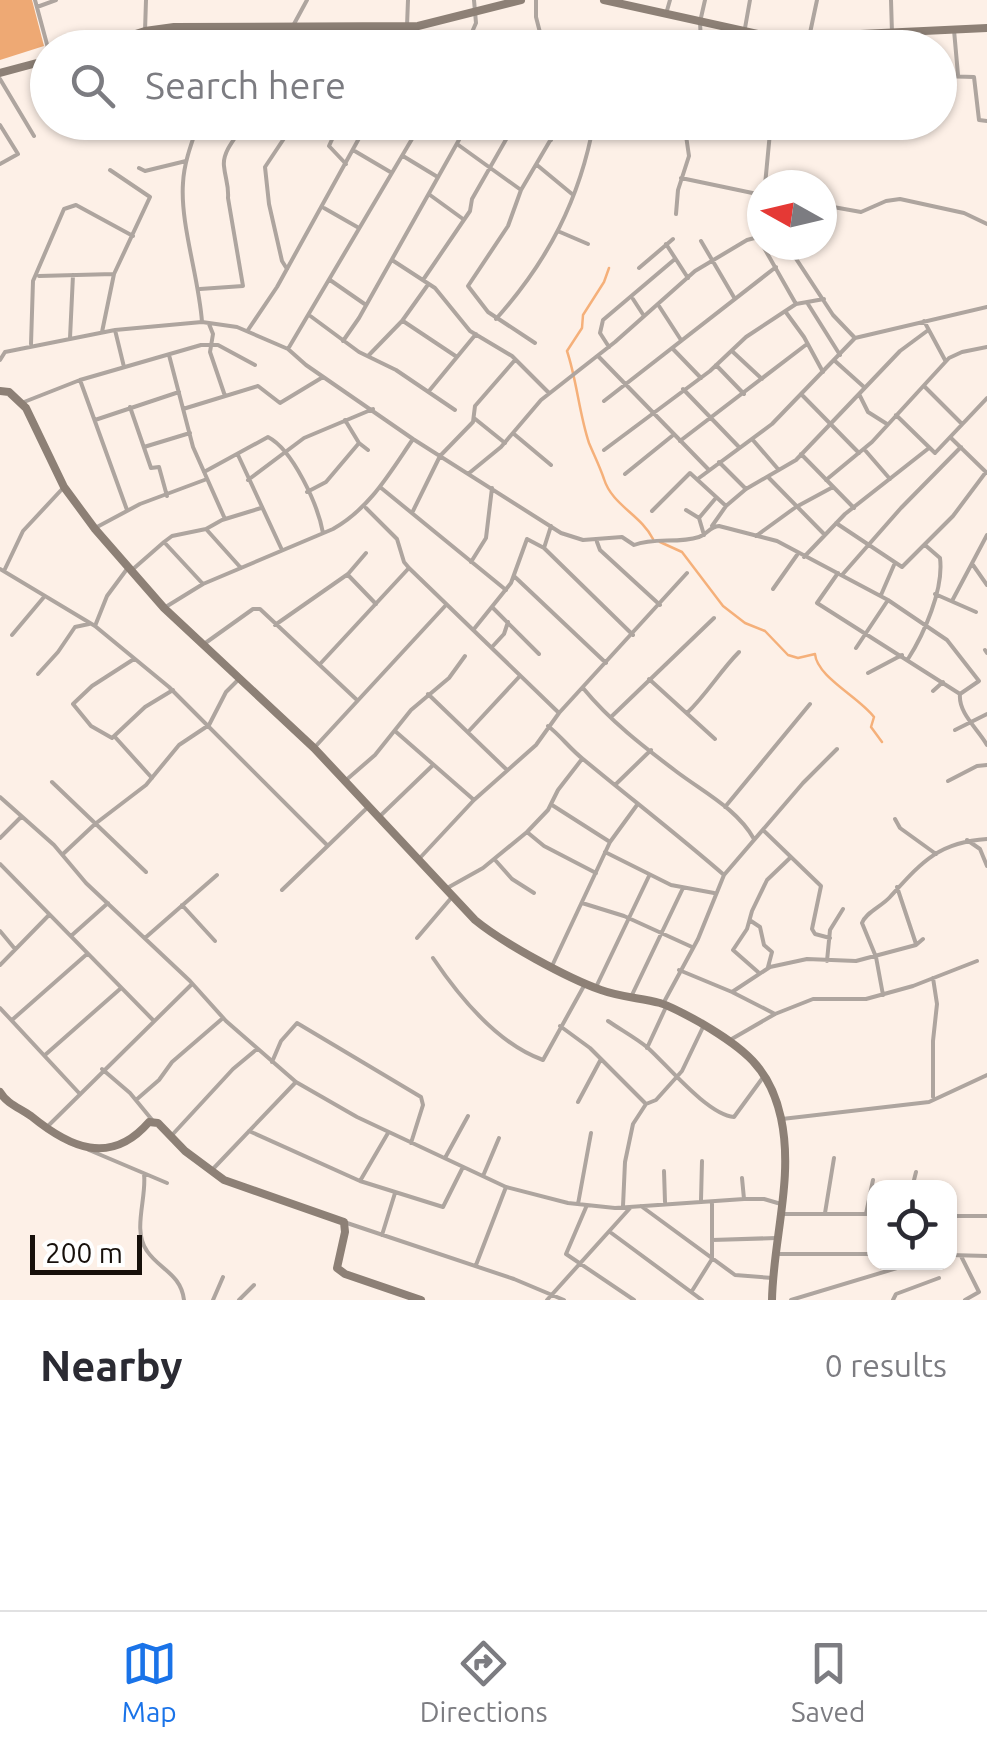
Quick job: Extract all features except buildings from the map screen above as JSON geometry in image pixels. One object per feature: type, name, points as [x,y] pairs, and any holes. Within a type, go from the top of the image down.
[{"type":"street","points":[[43,30],[36,3],[56,0]]},
{"type":"street","points":[[145,30],[146,0]]},
{"type":"street","points":[[292,28],[307,0]]},
{"type":"street","points":[[407,26],[408,0]]},
{"type":"street","points":[[473,30],[477,11],[474,0]]},
{"type":"street","points":[[155,30],[418,26],[522,0]]},
{"type":"street","points":[[536,0],[539,30]]},
{"type":"street","points":[[604,0],[735,30]]},
{"type":"street","points":[[666,14],[670,0]]},
{"type":"street","points":[[700,30],[704,0]]},
{"type":"street","points":[[744,30],[750,0]]},
{"type":"street","points":[[811,30],[817,0]]},
{"type":"street","points":[[890,0],[892,30]]},
{"type":"street","points":[[417,30],[418,26]]},
{"type":"street","points":[[954,30],[987,28]]},
{"type":"street","points":[[957,64],[958,75],[974,76],[980,120],[987,120]]},
{"type":"street","points":[[30,66],[0,76],[30,129]]},
{"type":"street","points":[[0,125],[18,154],[0,164]]},
{"type":"street","points":[[193,140],[182,196],[205,322],[213,334],[210,345],[225,396]]},
{"type":"street","points":[[200,289],[243,286],[224,164],[234,140]]},
{"type":"street","points":[[282,140],[265,167],[269,204],[287,269]]},
{"type":"street","points":[[333,140],[330,148],[346,164]]},
{"type":"street","points":[[248,330],[287,269],[358,140]]},
{"type":"street","points":[[288,348],[412,140]]},
{"type":"street","points":[[343,341],[459,140]]},
{"type":"street","points":[[369,354],[402,321],[470,212],[472,199],[506,140]]},
{"type":"street","points":[[535,343],[496,319],[468,286],[508,226],[522,190],[550,140]]},
{"type":"street","points":[[496,319],[560,232],[588,140]]},
{"type":"street","points":[[676,214],[689,150],[687,140]]},
{"type":"street","points":[[766,170],[769,140]]},
{"type":"street","points":[[457,144],[522,190]]},
{"type":"street","points":[[353,150],[392,173]]},
{"type":"street","points":[[404,156],[436,176]]},
{"type":"street","points":[[139,168],[186,161]]},
{"type":"street","points":[[537,166],[572,194]]},
{"type":"street","points":[[102,332],[114,274],[150,197],[110,170]]},
{"type":"street","points":[[681,178],[747,192]]},
{"type":"street","points":[[430,195],[463,219]]},
{"type":"street","points":[[837,208],[860,212],[900,199],[964,213],[987,224]]},
{"type":"street","points":[[31,346],[33,281],[68,205],[76,205],[133,236]]},
{"type":"street","points":[[322,207],[359,228]]},
{"type":"street","points":[[560,232],[588,244]]},
{"type":"street","points":[[639,268],[673,239]]},
{"type":"street","points":[[701,241],[735,298]]},
{"type":"street","points":[[468,474],[514,434],[550,392],[610,347],[688,278],[747,243]]},
{"type":"street","points":[[666,244],[688,278]]},
{"type":"street","points":[[392,260],[441,293],[476,334],[515,360],[550,392]]},
{"type":"street","points":[[610,347],[600,334],[608,314],[675,260]]},
{"type":"street","points":[[772,260],[796,304]]},
{"type":"street","points":[[797,260],[833,315],[855,338]]},
{"type":"street","points":[[604,400],[776,267]]},
{"type":"street","points":[[37,276],[114,274]]},
{"type":"street","points":[[70,338],[73,275]]},
{"type":"street","points":[[330,280],[366,305]]},
{"type":"street","points":[[632,298],[644,316]]},
{"type":"street","points":[[604,450],[701,378],[746,337],[796,304],[824,298]]},
{"type":"street","points":[[808,303],[840,355]]},
{"type":"street","points":[[658,305],[681,340]]},
{"type":"street","points":[[699,478],[802,396],[855,338],[987,307]]},
{"type":"street","points":[[784,311],[823,372]]},
{"type":"street","points":[[309,314],[343,341],[455,410]]},
{"type":"street","points":[[402,321],[458,356]]},
{"type":"street","points":[[924,321],[946,361]]},
{"type":"street","points":[[0,360],[5,352],[114,330],[205,322],[248,330],[288,348],[413,439],[552,526],[582,540],[622,538],[634,545],[646,540],[672,542],[704,535],[726,506],[801,454],[900,350],[927,331]]},
{"type":"street","points":[[114,330],[124,367]]},
{"type":"street","points":[[429,391],[476,334]]},
{"type":"street","points":[[680,441],[807,344]]},
{"type":"street","points":[[21,403],[80,380],[210,345],[228,349],[255,365]]},
{"type":"street","points":[[826,480],[861,451],[946,361],[962,352],[987,347]]},
{"type":"street","points":[[672,348],[701,378]]},
{"type":"street","points":[[732,352],[762,379]]},
{"type":"street","points":[[169,355],[190,433],[225,519]]},
{"type":"street","points":[[598,356],[708,469]]},
{"type":"street","points":[[412,513],[440,456],[474,418],[475,406],[515,360]]},
{"type":"street","points":[[835,361],[864,387]]},
{"type":"street","points":[[716,366],[744,394]]},
{"type":"street","points":[[183,409],[258,386],[280,403],[323,377]]},
{"type":"street","points":[[80,380],[127,510]]},
{"type":"street","points":[[923,385],[962,424]]},
{"type":"street","points":[[683,389],[739,447]]},
{"type":"street","points":[[0,391],[9,392],[26,408],[64,487],[164,608],[314,748],[452,897],[495,937],[596,988],[665,1005],[730,1040],[754,1059],[782,1119],[785,1184],[772,1300]]},
{"type":"street","points":[[95,420],[179,392]]},
{"type":"street","points":[[859,394],[868,412],[887,424]]},
{"type":"street","points":[[802,396],[829,426],[890,479]]},
{"type":"street","points":[[895,415],[935,453],[987,398]]},
{"type":"street","points":[[130,407],[151,468],[159,467],[168,496]]},
{"type":"street","points":[[248,480],[317,431],[374,409]]},
{"type":"street","points":[[474,418],[505,443]]},
{"type":"street","points":[[345,420],[359,444],[368,450]]},
{"type":"street","points":[[144,447],[190,433]]},
{"type":"street","points":[[514,434],[551,464]]},
{"type":"street","points":[[624,474],[673,435]]},
{"type":"street","points":[[204,472],[268,437],[288,452],[323,532]]},
{"type":"street","points":[[836,523],[902,568],[987,472],[951,438]]},
{"type":"street","points":[[164,608],[204,584],[323,532],[365,508],[413,439]]},
{"type":"street","points":[[752,439],[779,471]]},
{"type":"street","points":[[307,492],[337,472],[359,444]]},
{"type":"street","points":[[960,447],[866,545],[817,603],[960,694]]},
{"type":"street","points":[[774,589],[800,556],[836,523],[929,448]]},
{"type":"street","points":[[801,454],[854,508]]},
{"type":"street","points":[[238,455],[282,550]]},
{"type":"street","points":[[980,466],[987,456]]},
{"type":"street","points":[[719,462],[746,490]]},
{"type":"street","points":[[652,511],[690,473],[726,506]]},
{"type":"street","points":[[769,478],[824,534]]},
{"type":"street","points":[[95,528],[127,510],[207,479]]},
{"type":"street","points":[[64,487],[23,531],[2,570],[93,625],[173,690],[327,845]]},
{"type":"street","points":[[380,487],[506,590]]},
{"type":"street","points":[[756,536],[833,487]]},
{"type":"street","points":[[470,562],[486,538],[492,488]]},
{"type":"street","points":[[699,518],[716,498]]},
{"type":"street","points":[[93,625],[107,596],[130,568],[172,536],[206,529],[262,508]]},
{"type":"street","points":[[365,508],[397,539],[409,568],[560,713]]},
{"type":"street","points":[[686,510],[699,518],[704,535]]},
{"type":"street","points":[[544,548],[552,526]]},
{"type":"street","points":[[712,526],[777,541],[926,624],[947,640],[981,683],[960,694]]},
{"type":"street","points":[[206,529],[241,568]]},
{"type":"street","points":[[952,601],[987,535]]},
{"type":"street","points":[[473,629],[506,590],[527,539],[544,548],[633,635]]},
{"type":"street","points":[[597,540],[600,550],[660,604]]},
{"type":"street","points":[[164,542],[204,584]]},
{"type":"street","points":[[908,659],[925,632],[941,564],[940,558],[925,545]]},
{"type":"street","points":[[275,625],[348,574],[366,553]]},
{"type":"street","points":[[881,596],[894,565]]},
{"type":"street","points":[[972,565],[987,586]]},
{"type":"street","points":[[320,664],[409,568]]},
{"type":"street","points":[[418,860],[474,800],[536,745],[548,726],[687,572]]},
{"type":"street","points":[[348,574],[376,604]]},
{"type":"street","points":[[514,576],[606,664]]},
{"type":"street","points":[[935,594],[976,612]]},
{"type":"street","points":[[12,635],[44,597]]},
{"type":"street","points":[[856,648],[888,600]]},
{"type":"street","points":[[314,748],[446,604]]},
{"type":"street","points":[[203,645],[256,608],[357,700]]},
{"type":"street","points":[[493,608],[540,654]]},
{"type":"street","points":[[610,717],[714,618]]},
{"type":"street","points":[[492,647],[504,634],[508,622]]},
{"type":"street","points":[[38,674],[74,626],[93,625]]},
{"type":"street","points":[[688,712],[704,697],[722,668],[740,652]]},
{"type":"street","points":[[868,674],[902,655]]},
{"type":"street","points":[[345,782],[465,656]]},
{"type":"street","points":[[134,659],[92,686],[73,705],[104,736],[112,738],[146,707],[173,690]]},
{"type":"street","points":[[468,732],[520,677]]},
{"type":"street","points":[[648,678],[716,739]]},
{"type":"street","points":[[63,854],[152,779],[179,745],[209,725],[226,692],[239,679]]},
{"type":"street","points":[[933,691],[943,682]]},
{"type":"street","points":[[583,688],[610,717],[725,807],[754,839]]},
{"type":"street","points":[[428,694],[506,770]]},
{"type":"street","points":[[960,694],[959,702],[987,745]]},
{"type":"street","points":[[725,807],[810,704]]},
{"type":"street","points":[[955,730],[987,714]]},
{"type":"street","points":[[548,726],[724,875]]},
{"type":"street","points":[[394,731],[474,800]]},
{"type":"street","points":[[117,733],[115,737],[152,779]]},
{"type":"street","points":[[615,786],[650,750]]},
{"type":"street","points":[[647,1048],[724,875],[837,750]]},
{"type":"street","points":[[445,889],[494,860],[527,832],[552,805],[582,758]]},
{"type":"street","points":[[378,818],[432,766]]},
{"type":"street","points":[[948,781],[977,766],[987,766]]},
{"type":"street","points":[[52,782],[146,872]]},
{"type":"street","points":[[0,797],[63,854],[86,883],[272,1062],[296,1082],[388,1133],[506,1187],[588,1206],[744,1199],[781,1204]]},
{"type":"street","points":[[552,805],[610,842]]},
{"type":"street","points":[[552,966],[604,852],[637,805]]},
{"type":"street","points":[[282,890],[368,806]]},
{"type":"street","points":[[0,838],[22,816]]},
{"type":"street","points":[[895,820],[916,842],[936,854]]},
{"type":"street","points":[[763,830],[821,886],[812,930],[830,938]]},
{"type":"street","points":[[527,832],[544,846],[596,873]]},
{"type":"street","points":[[883,995],[876,957],[862,920],[946,846],[987,839]]},
{"type":"street","points":[[966,840],[980,849],[987,866]]},
{"type":"street","points":[[604,852],[649,876],[714,893]]},
{"type":"street","points":[[758,972],[733,950],[751,921],[752,910],[767,880],[791,857]]},
{"type":"street","points":[[494,860],[534,893]]},
{"type":"street","points":[[0,864],[152,1020]]},
{"type":"street","points":[[145,938],[217,875]]},
{"type":"street","points":[[596,988],[649,876]]},
{"type":"street","points":[[897,887],[916,945]]},
{"type":"street","points":[[631,997],[684,888]]},
{"type":"street","points":[[417,938],[452,897]]},
{"type":"street","points":[[72,936],[108,903]]},
{"type":"street","points":[[582,903],[692,947]]},
{"type":"street","points":[[182,906],[215,940]]},
{"type":"street","points":[[827,961],[830,930],[844,909]]},
{"type":"street","points":[[0,965],[49,914]]},
{"type":"street","points":[[751,921],[760,927],[764,945],[772,952],[767,968]]},
{"type":"street","points":[[0,931],[15,949]]},
{"type":"street","points":[[732,992],[767,968],[807,959],[848,962],[876,957],[916,945],[923,939]]},
{"type":"street","points":[[12,1020],[88,953]]},
{"type":"street","points":[[433,958],[492,1032],[543,1060],[586,982]]},
{"type":"street","points":[[730,1040],[774,1014],[813,999],[866,999],[977,962]]},
{"type":"street","points":[[679,970],[774,1014]]},
{"type":"street","points":[[933,978],[937,1004],[933,1099]]},
{"type":"street","points":[[45,1130],[102,1069],[192,984]]},
{"type":"street","points":[[45,1055],[120,988]]},
{"type":"street","points":[[0,1008],[79,1094]]},
{"type":"street","points":[[136,1100],[172,1062],[224,1018]]},
{"type":"street","points":[[608,1022],[647,1048],[718,1112],[734,1116],[764,1075]]},
{"type":"street","points":[[272,1062],[281,1041],[297,1023],[324,1038],[421,1097],[423,1105],[411,1143]]},
{"type":"street","points":[[623,1206],[625,1162],[633,1124],[646,1104],[656,1100],[682,1070],[704,1025]]},
{"type":"street","points":[[560,1026],[646,1104]]},
{"type":"street","points":[[170,1137],[233,1069],[258,1048]]},
{"type":"street","points":[[578,1102],[601,1060]]},
{"type":"street","points":[[102,1069],[170,1137],[224,1180],[476,1265],[564,1300]]},
{"type":"street","points":[[782,1119],[933,1099],[987,1075]]},
{"type":"street","points":[[212,1170],[296,1082]]},
{"type":"street","points":[[1,1098],[45,1130],[168,1183]]},
{"type":"street","points":[[445,1158],[468,1116]]},
{"type":"street","points":[[86,1149],[132,1139],[154,1121]]},
{"type":"street","points":[[248,1131],[360,1181],[445,1206],[463,1168]]},
{"type":"street","points":[[360,1181],[388,1133]]},
{"type":"street","points":[[578,1204],[591,1133]]},
{"type":"street","points":[[483,1176],[499,1138]]},
{"type":"street","points":[[825,1213],[834,1158]]},
{"type":"street","points":[[701,1200],[702,1162]]},
{"type":"street","points":[[664,1171],[665,1202]]},
{"type":"street","points":[[914,1180],[916,1172]]},
{"type":"street","points":[[144,1174],[140,1224],[143,1243],[148,1253],[170,1271],[184,1300]]},
{"type":"street","points":[[742,1178],[744,1199]]},
{"type":"street","points":[[476,1265],[506,1187]]},
{"type":"street","points":[[382,1235],[395,1193]]},
{"type":"street","points":[[692,1291],[712,1259],[712,1200]]},
{"type":"street","points":[[639,1204],[743,1278],[772,1278]]},
{"type":"street","points":[[588,1206],[566,1254],[634,1300]]},
{"type":"street","points":[[547,1300],[631,1206]]},
{"type":"street","points":[[780,1214],[866,1214],[867,1208]]},
{"type":"street","points":[[957,1216],[987,1216]]},
{"type":"street","points":[[344,1222],[337,1268],[421,1300]]},
{"type":"street","points":[[610,1232],[702,1300]]},
{"type":"street","points":[[712,1240],[776,1238]]},
{"type":"street","points":[[775,1254],[867,1254]]},
{"type":"street","points":[[957,1256],[987,1256]]},
{"type":"street","points":[[961,1256],[979,1292],[965,1300]]},
{"type":"street","points":[[791,1300],[890,1270]]},
{"type":"street","points":[[212,1300],[223,1277]]},
{"type":"street","points":[[893,1300],[896,1294],[939,1278]]},
{"type":"street","points":[[239,1300],[254,1284]]},
{"type":"shaded area","points":[[0,0],[32,0],[40,30],[30,30],[30,50],[0,60]]},
{"type":"waterway","points":[[609,268],[567,351],[589,443],[608,488],[653,539]]},
{"type":"waterway","points":[[660,542],[682,552],[723,606],[745,623],[765,631],[788,655],[798,658],[815,654],[823,671],[874,717],[871,727],[882,742]]}]
